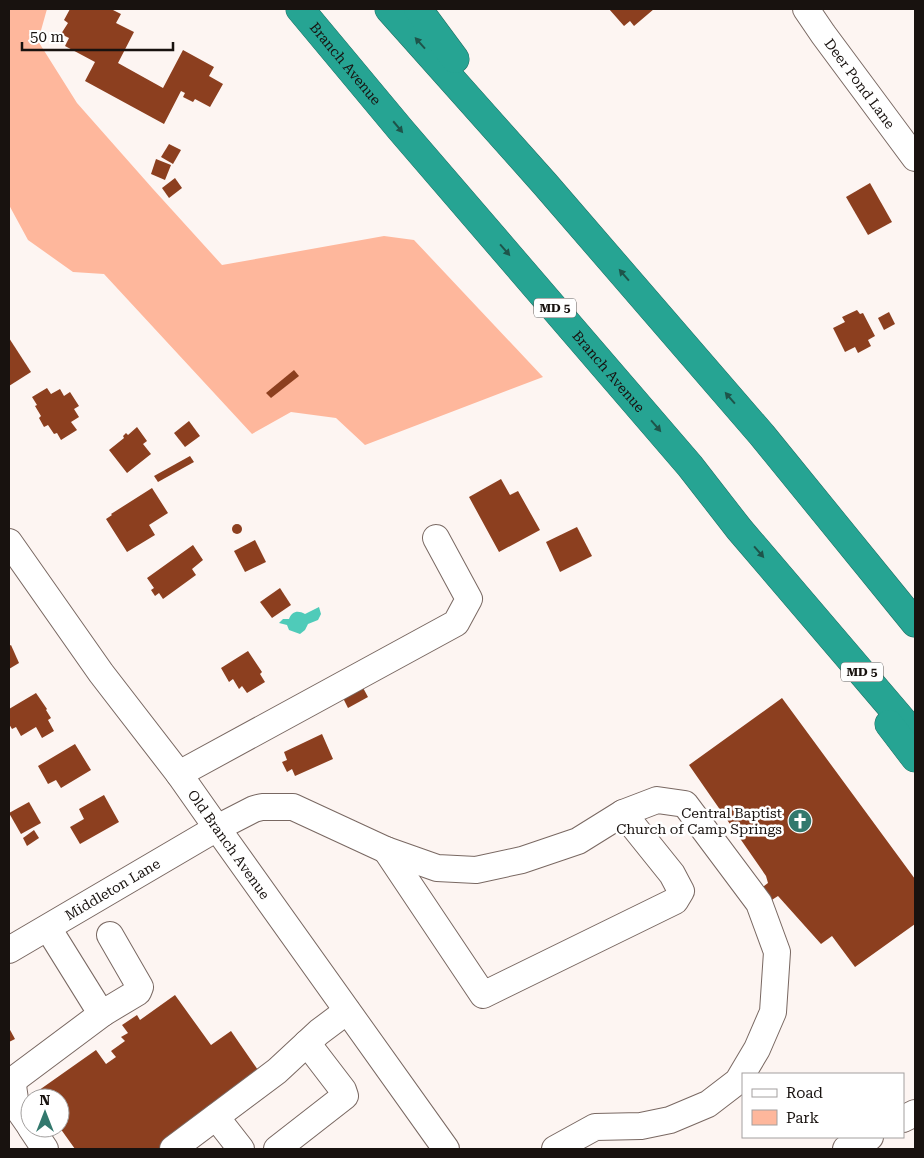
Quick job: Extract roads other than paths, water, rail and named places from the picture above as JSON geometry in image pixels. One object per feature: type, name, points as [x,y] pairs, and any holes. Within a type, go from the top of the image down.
[{"type":"highway","name":"Branch Avenue","points":[[300,9],[400,129],[690,466],[739,529],[915,734]]},
{"type":"highway","points":[[389,9],[545,184],[762,435],[915,623]]},
{"type":"highway","points":[[418,9],[545,184]]},
{"type":"highway","points":[[762,435],[915,596]]},
{"type":"highway","points":[[808,609],[821,640],[915,758]]},
{"type":"street","name":"Deer Pond Lane","points":[[806,9],[915,158]]},
{"type":"street","points":[[179,774],[456,623],[469,599],[436,538]]},
{"type":"street","name":"Old Branch Avenue","points":[[9,542],[101,673],[179,774],[446,1149]]},
{"type":"street","name":"Middleton Lane","points":[[9,950],[217,828],[254,809],[262,807],[293,807],[386,850],[437,868],[476,870],[522,860],[578,842],[623,813],[656,800],[685,804],[759,903],[776,952],[773,1012],[757,1049],[743,1073]]},
{"type":"street","points":[[386,850],[483,995],[675,901],[682,891],[672,874],[623,813]]},
{"type":"street","points":[[48,928],[99,1010],[103,1013]]},
{"type":"street","points":[[20,1111],[13,1086],[16,1078],[103,1013],[138,992],[140,987],[110,936]]},
{"type":"street","points":[[173,1149],[277,1071],[319,1032],[348,1011]]},
{"type":"street","points":[[277,1149],[345,1096],[343,1090],[307,1043]]},
{"type":"street","name":"Middleton Lane","points":[[555,1149],[595,1127],[640,1126],[670,1120],[708,1104],[738,1081],[742,1074]]},
{"type":"street","points":[[216,1117],[241,1149]]},
{"type":"street","points":[[37,1138],[45,1149]]},
{"type":"street","points":[[846,1149],[868,1138]]},
{"type":"water","points":[[319,607],[321,614],[318,620],[308,624],[300,634],[289,630],[287,625],[279,623],[283,619],[289,619],[296,612],[305,614]]},
{"type":"place","name":"Central Baptist Church of Camp Springs","points":[[800,821]]}]
